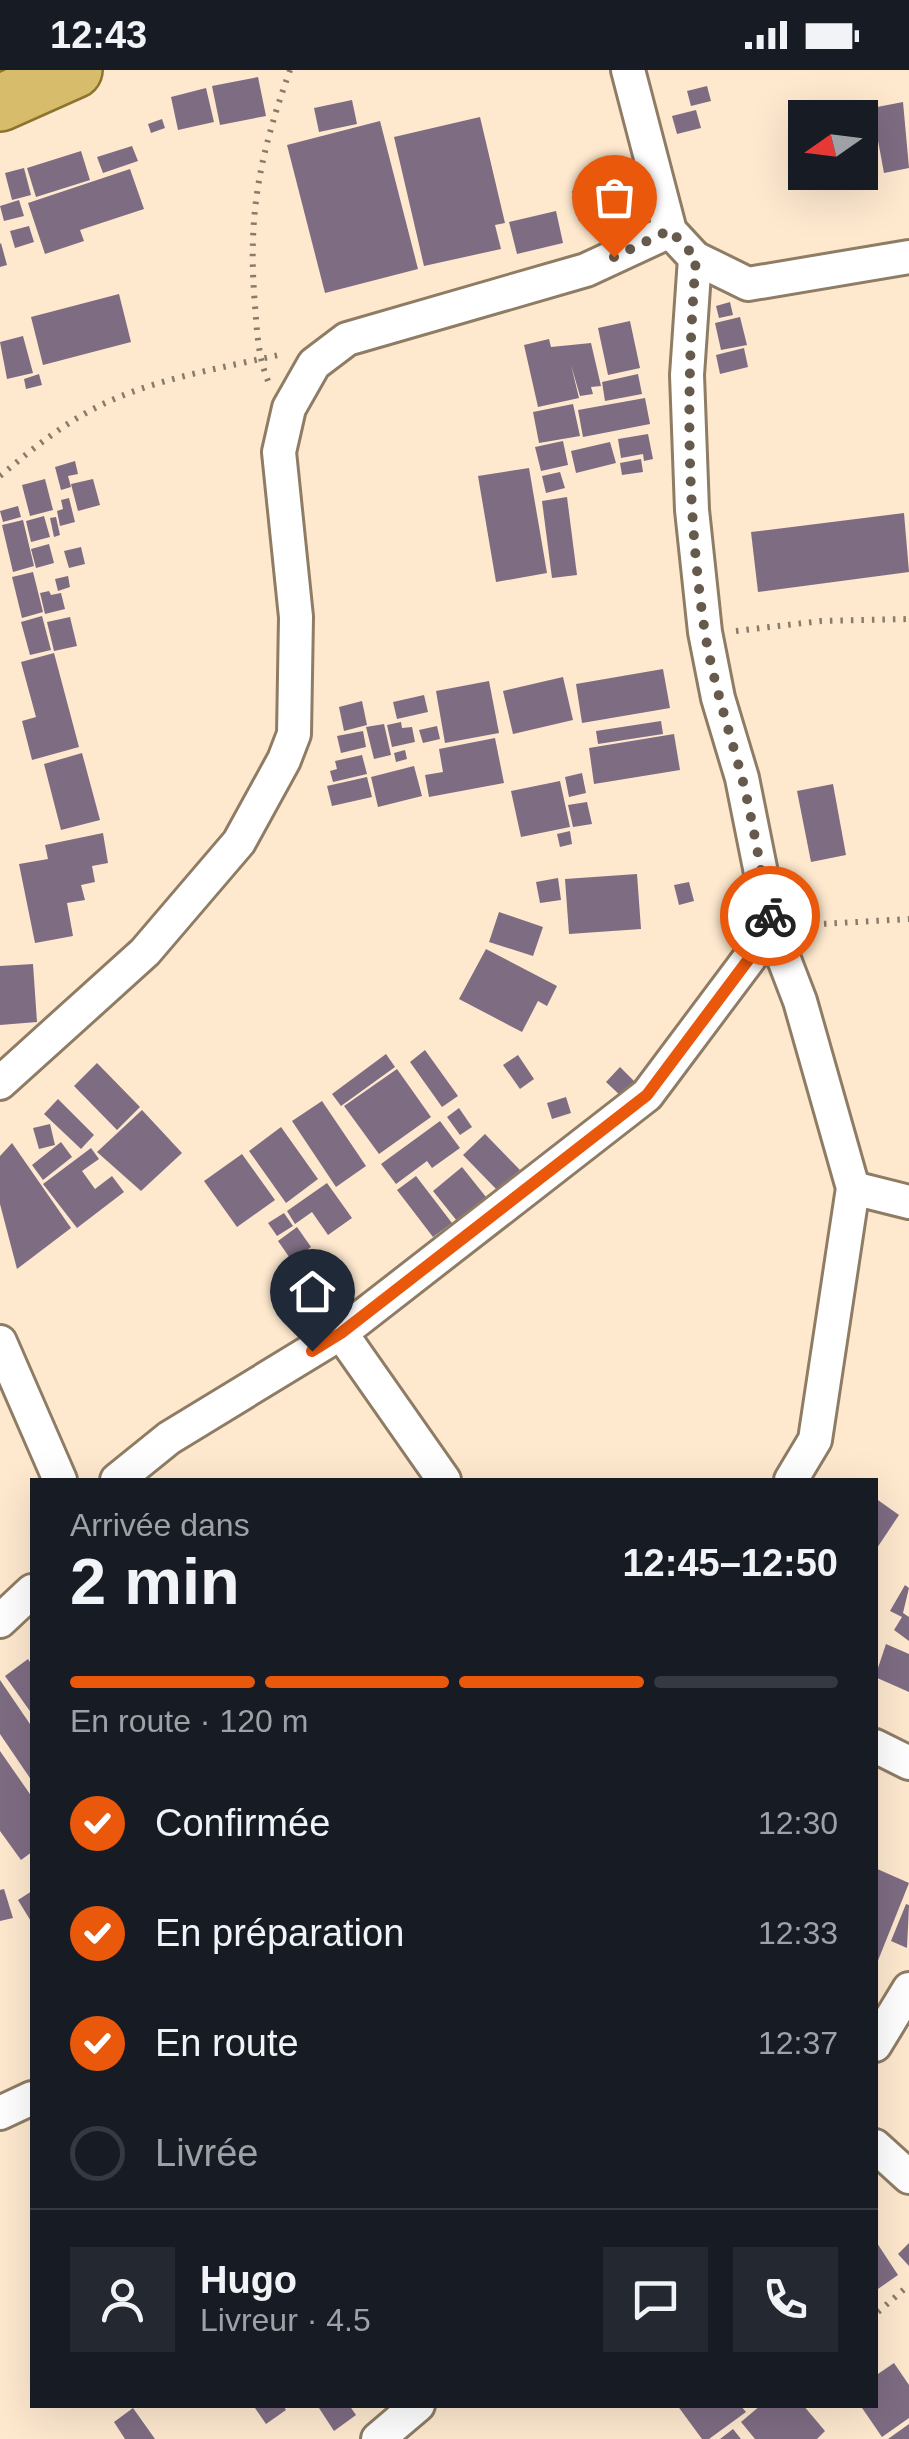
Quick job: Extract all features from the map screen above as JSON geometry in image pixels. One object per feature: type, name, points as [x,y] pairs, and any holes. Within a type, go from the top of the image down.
[{"type":"highway","points":[[0,102],[74,70]]},
{"type":"street","points":[[628,70],[670,230],[696,258],[748,284],[909,257]]},
{"type":"street","points":[[0,1083],[145,952],[239,842],[284,760],[294,734],[296,617],[279,452],[289,408],[314,364],[347,339],[586,270],[670,230]]},
{"type":"street","points":[[696,258],[687,376],[692,510],[705,632],[718,698],[742,778],[772,928],[800,1001],[854,1188],[816,1440],[793,1478]]},
{"type":"street","points":[[120,1478],[169,1438],[341,1333],[647,1095],[772,928]]},
{"type":"street","points":[[854,1188],[909,1202]]},
{"type":"street","points":[[341,1333],[443,1478]]},
{"type":"street","points":[[0,1342],[59,1478]]},
{"type":"street","points":[[0,1621],[30,1593]]},
{"type":"street","points":[[878,1747],[909,1762]]},
{"type":"street","points":[[878,2041],[909,1989]]},
{"type":"street","points":[[0,2112],[30,2099]]},
{"type":"street","points":[[878,2149],[909,2177]]},
{"type":"street","points":[[378,2439],[414,2408]]},
{"type":"path","points":[[0,476],[44,438],[98,406],[259,360],[249,241],[265,140],[290,70]]},
{"type":"path","points":[[705,632],[767,630],[821,620],[909,619]]},
{"type":"path","points":[[772,928],[909,919]]},
{"type":"path","points":[[878,2312],[909,2285]]},
{"type":"building","points":[[258,77],[266,116],[220,125],[212,86]]},
{"type":"building","points":[[707,86],[711,101],[691,106],[687,91]]},
{"type":"building","points":[[206,88],[214,122],[178,130],[171,97]]},
{"type":"building","points":[[352,100],[357,124],[319,132],[314,108]]},
{"type":"building","points":[[903,102],[909,168],[884,173],[878,140],[878,107]]},
{"type":"building","points":[[696,110],[701,128],[677,134],[672,116]]},
{"type":"building","points":[[480,117],[505,223],[495,225],[501,249],[424,266],[394,137]]},
{"type":"building","points":[[162,119],[165,128],[151,133],[148,124]]},
{"type":"building","points":[[380,121],[418,269],[325,293],[287,145]]},
{"type":"building","points":[[132,146],[138,161],[103,173],[97,157]]},
{"type":"building","points":[[81,151],[90,180],[36,197],[27,168]]},
{"type":"building","points":[[24,168],[31,195],[12,200],[5,173]]},
{"type":"building","points":[[130,169],[144,209],[80,230],[84,241],[45,254],[28,203]]},
{"type":"building","points":[[594,186],[601,216],[579,221],[572,191]]},
{"type":"building","points":[[19,200],[24,216],[4,221],[0,206]]},
{"type":"building","points":[[556,211],[563,243],[517,254],[509,222]]},
{"type":"building","points":[[29,226],[34,242],[15,248],[10,231]]},
{"type":"building","points":[[0,244],[7,265],[0,267]]},
{"type":"building","points":[[119,294],[131,342],[43,365],[31,317]]},
{"type":"building","points":[[730,302],[733,315],[719,318],[716,306]]},
{"type":"building","points":[[740,317],[747,345],[721,350],[715,323]]},
{"type":"building","points":[[630,321],[640,368],[608,375],[598,328]]},
{"type":"building","points":[[23,336],[33,373],[7,379],[0,342]]},
{"type":"building","points":[[549,339],[551,347],[591,343],[601,386],[591,387],[593,394],[580,396],[571,365],[579,398],[538,407],[524,345]]},
{"type":"building","points":[[744,348],[748,367],[720,374],[716,355]]},
{"type":"building","points":[[39,374],[42,385],[26,389],[24,379]]},
{"type":"building","points":[[638,374],[642,394],[605,401],[602,382]]},
{"type":"building","points":[[645,398],[650,424],[583,437],[578,410]]},
{"type":"building","points":[[573,404],[580,436],[539,443],[533,412]]},
{"type":"building","points":[[648,434],[653,459],[644,461],[643,454],[621,458],[618,439]]},
{"type":"building","points":[[563,441],[568,465],[541,471],[535,447]]},
{"type":"building","points":[[610,442],[616,463],[576,473],[571,451]]},
{"type":"building","points":[[641,459],[643,472],[622,475],[620,463]]},
{"type":"building","points":[[75,461],[78,474],[68,476],[71,487],[61,490],[55,467]]},
{"type":"building","points":[[529,468],[547,573],[496,582],[478,476]]},
{"type":"building","points":[[560,472],[565,488],[546,493],[542,476]]},
{"type":"building","points":[[45,479],[53,510],[30,516],[22,485]]},
{"type":"building","points":[[93,479],[100,505],[78,511],[71,484]]},
{"type":"building","points":[[567,497],[577,575],[552,578],[542,501]]},
{"type":"building","points":[[69,498],[75,522],[60,526],[57,511],[63,509],[61,500]]},
{"type":"building","points":[[18,506],[21,517],[3,522],[0,511]]},
{"type":"building","points":[[904,513],[909,572],[758,592],[751,532]]},
{"type":"building","points":[[44,516],[50,537],[31,542],[26,521]]},
{"type":"building","points":[[56,517],[60,535],[54,537],[50,518]]},
{"type":"building","points":[[23,520],[34,566],[13,572],[2,525]]},
{"type":"building","points":[[49,544],[54,563],[36,568],[31,549]]},
{"type":"building","points":[[81,547],[85,564],[69,568],[64,551]]},
{"type":"building","points":[[33,572],[43,612],[22,618],[12,577]]},
{"type":"building","points":[[68,576],[70,587],[58,591],[55,579]]},
{"type":"building","points":[[49,591],[51,595],[61,593],[65,609],[45,614],[40,593]]},
{"type":"building","points":[[42,616],[51,650],[30,655],[21,622]]},
{"type":"building","points":[[70,617],[77,646],[54,651],[47,622]]},
{"type":"building","points":[[54,653],[79,747],[32,760],[22,721],[36,717],[21,662]]},
{"type":"building","points":[[663,669],[670,708],[582,723],[576,684]]},
{"type":"building","points":[[563,677],[573,720],[513,734],[503,691]]},
{"type":"building","points":[[489,681],[499,733],[445,743],[436,691]]},
{"type":"building","points":[[424,695],[428,712],[397,719],[393,702]]},
{"type":"building","points":[[362,701],[367,725],[344,731],[339,707]]},
{"type":"building","points":[[661,721],[663,734],[598,744],[596,731]]},
{"type":"building","points":[[401,722],[402,728],[412,727],[415,742],[392,747],[387,725]]},
{"type":"building","points":[[384,724],[391,755],[374,759],[366,727]]},
{"type":"building","points":[[437,726],[440,739],[423,743],[419,730]]},
{"type":"building","points":[[363,731],[366,747],[341,753],[337,736]]},
{"type":"building","points":[[674,734],[680,770],[594,784],[589,748]]},
{"type":"building","points":[[495,738],[504,783],[429,797],[425,775],[443,772],[439,749]]},
{"type":"building","points":[[405,750],[407,759],[396,762],[394,753]]},
{"type":"building","points":[[82,753],[100,820],[61,830],[44,764]]},
{"type":"building","points":[[362,755],[367,774],[333,782],[330,771],[337,769],[335,761]]},
{"type":"building","points":[[414,766],[422,796],[378,807],[371,777]]},
{"type":"building","points":[[582,773],[586,793],[569,797],[565,777]]},
{"type":"building","points":[[367,777],[372,797],[332,806],[327,786]]},
{"type":"building","points":[[560,781],[570,827],[521,837],[511,791]]},
{"type":"building","points":[[833,784],[846,855],[811,862],[797,791]]},
{"type":"building","points":[[587,802],[592,824],[573,827],[568,805]]},
{"type":"building","points":[[570,831],[572,844],[560,847],[557,834]]},
{"type":"building","points":[[103,833],[108,863],[92,866],[95,882],[81,885],[85,900],[67,903],[73,936],[35,943],[19,864],[48,859],[45,845]]},
{"type":"building","points":[[637,874],[641,929],[569,934],[565,879]]},
{"type":"building","points":[[558,878],[561,900],[540,903],[536,882]]},
{"type":"building","points":[[689,882],[694,901],[679,905],[674,885]]},
{"type":"building","points":[[499,912],[543,927],[533,956],[489,942]]},
{"type":"building","points":[[486,949],[557,986],[547,1006],[538,1001],[522,1032],[459,999]]},
{"type":"building","points":[[33,964],[37,1022],[0,1025],[0,966]]},
{"type":"building","points":[[425,1050],[458,1096],[442,1107],[410,1062]]},
{"type":"building","points":[[386,1054],[395,1067],[341,1106],[332,1094]]},
{"type":"building","points":[[518,1055],[534,1079],[520,1089],[503,1065]]},
{"type":"building","points":[[97,1063],[140,1107],[117,1130],[74,1086]]},
{"type":"building","points":[[620,1067],[637,1084],[623,1098],[606,1082]]},
{"type":"building","points":[[397,1069],[431,1117],[379,1154],[344,1106]]},
{"type":"building","points":[[566,1097],[571,1113],[552,1119],[547,1103]]},
{"type":"building","points":[[58,1099],[94,1135],[81,1149],[44,1114]]},
{"type":"building","points":[[322,1101],[366,1166],[336,1187],[292,1121]]},
{"type":"building","points":[[459,1108],[472,1127],[460,1135],[447,1117]]},
{"type":"building","points":[[142,1110],[182,1153],[141,1191],[97,1152]]},
{"type":"building","points":[[440,1121],[460,1148],[432,1168],[427,1161],[396,1184],[381,1164]]},
{"type":"building","points":[[50,1124],[55,1145],[39,1149],[33,1128]]},
{"type":"building","points":[[281,1127],[318,1179],[286,1203],[249,1151]]},
{"type":"building","points":[[485,1134],[520,1170],[498,1191],[463,1155]]},
{"type":"building","points":[[61,1142],[72,1157],[43,1180],[32,1165]]},
{"type":"building","points":[[12,1143],[71,1228],[17,1269],[0,1204],[0,1156]]},
{"type":"building","points":[[91,1148],[99,1159],[82,1171],[95,1189],[112,1176],[124,1192],[77,1228],[43,1184]]},
{"type":"building","points":[[242,1154],[275,1200],[237,1227],[204,1181]]},
{"type":"building","points":[[462,1167],[486,1197],[457,1221],[433,1191]]},
{"type":"building","points":[[416,1176],[452,1223],[433,1237],[397,1190]]},
{"type":"building","points":[[327,1183],[352,1218],[328,1235],[312,1212],[295,1224],[287,1211]]},
{"type":"building","points":[[284,1213],[293,1226],[277,1236],[268,1223]]},
{"type":"building","points":[[297,1227],[311,1247],[292,1261],[278,1241]]},
{"type":"building","points":[[878,1500],[899,1515],[878,1546]]},
{"type":"building","points":[[905,1585],[909,1588],[903,1613],[909,1617],[909,1641],[894,1630],[902,1617],[890,1611]]},
{"type":"building","points":[[886,1644],[909,1654],[909,1692],[878,1678]]},
{"type":"building","points":[[28,1659],[30,1711],[5,1676]]},
{"type":"building","points":[[0,1680],[30,1724],[30,1778],[0,1734]]},
{"type":"building","points":[[0,1751],[30,1794],[30,1853],[21,1860],[0,1831]]},
{"type":"building","points":[[878,1869],[909,1883],[878,1960]]},
{"type":"building","points":[[4,1889],[13,1918],[0,1921],[0,1890]]},
{"type":"building","points":[[30,1892],[30,1920],[18,1900]]},
{"type":"building","points":[[906,1904],[909,1905],[907,1948],[891,1941]]},
{"type":"building","points":[[909,2243],[909,2266],[898,2254]]},
{"type":"building","points":[[878,2245],[898,2275],[878,2289]]},
{"type":"building","points":[[894,2363],[909,2385],[909,2418],[882,2437],[862,2408],[878,2408],[878,2374]]},
{"type":"building","points":[[133,2408],[155,2439],[125,2439],[114,2422]]},
{"type":"building","points":[[255,2408],[285,2408],[286,2410],[266,2424]]},
{"type":"building","points":[[319,2408],[351,2408],[356,2415],[334,2431]]},
{"type":"building","points":[[679,2408],[743,2408],[746,2412],[709,2439],[702,2439]]},
{"type":"building","points":[[757,2408],[806,2408],[825,2431],[817,2439],[755,2439],[741,2422]]},
{"type":"building","points":[[909,2424],[909,2439],[888,2439]]},
{"type":"building","points":[[733,2429],[741,2439],[720,2439]]},
{"type":"way so far","points":[[614,257],[670,230],[696,258],[687,376],[692,510],[705,632],[718,698],[742,778],[770,916]]},
{"type":"route","points":[[312,1351],[341,1333],[647,1095],[772,928],[770,916]]}]
